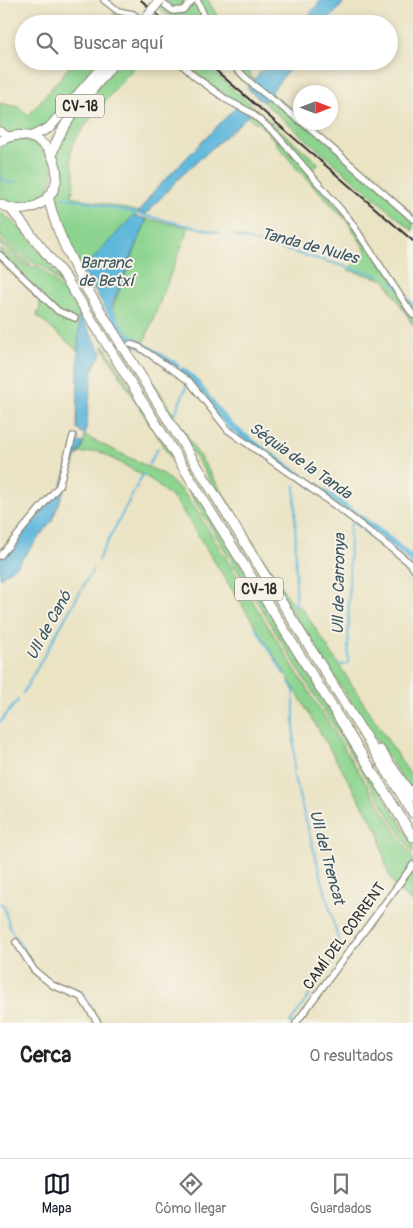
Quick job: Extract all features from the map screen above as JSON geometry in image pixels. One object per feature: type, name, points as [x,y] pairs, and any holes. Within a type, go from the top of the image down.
[{"type":"main road","points":[[148,15],[160,0]]},
{"type":"main road","name":"CV-18","points":[[4,139],[30,137],[49,128],[99,70]]},
{"type":"main road","name":"CV-18","points":[[52,154],[55,142],[65,126],[108,70]]},
{"type":"main road","points":[[30,137],[43,144],[52,154],[57,176],[48,196]]},
{"type":"main road","name":"CV-18","points":[[0,204],[10,208],[26,209],[42,202],[48,196]]},
{"type":"main road","name":"CV-18","points":[[48,196],[53,218],[63,245],[83,283],[413,813]]},
{"type":"main road","name":"CV-18","points":[[10,208],[57,265],[80,300],[413,837]]},
{"type":"main road","name":"CV-18","points":[[288,612],[413,797]]},
{"type":"street","points":[[104,0],[118,11],[134,15]]},
{"type":"street","points":[[160,0],[173,11],[183,10],[195,0],[203,15]]},
{"type":"street","points":[[188,70],[266,124],[349,219],[413,315]]},
{"type":"street","points":[[238,70],[252,84],[293,116]]},
{"type":"street","points":[[310,130],[413,219]]},
{"type":"street","points":[[0,132],[4,139]]},
{"type":"street","points":[[0,254],[58,311],[76,318]]},
{"type":"street","points":[[130,344],[139,347],[190,381],[228,430],[344,512],[410,563],[413,568]]},
{"type":"street","points":[[0,556],[59,486],[74,436]]},
{"type":"street","name":"CAMÍ DEL CORRENT","points":[[296,1023],[413,865]]},
{"type":"street","points":[[16,942],[34,970],[52,985],[81,997],[98,1023]]},
{"type":"green space","points":[[164,0],[208,0],[217,15],[166,15],[158,7]]},
{"type":"green space","points":[[117,10],[130,15],[113,15]]},
{"type":"green space","points":[[66,70],[97,70],[70,104],[48,126],[38,131],[24,134],[11,133],[0,129],[0,103],[18,107],[29,115]]},
{"type":"green space","points":[[110,70],[132,70],[90,119],[74,143],[71,150],[74,182],[71,196],[139,212],[81,272],[60,229],[53,199],[61,174],[56,153],[62,135]]},
{"type":"green space","points":[[191,70],[211,70],[319,164],[308,173],[349,219],[413,305],[413,325],[385,280],[348,270],[366,251],[348,222],[298,170],[264,128],[248,117],[251,113]]},
{"type":"green space","points":[[230,70],[248,70],[253,79],[249,86]]},
{"type":"green space","points":[[271,93],[293,111],[293,128],[263,102]]},
{"type":"green space","points":[[296,130],[315,130],[413,214],[413,231]]},
{"type":"green space","points":[[19,139],[37,145],[48,156],[52,170],[50,184],[43,196],[32,204],[17,206],[0,199],[0,146]]},
{"type":"green space","points":[[0,212],[28,237],[65,289],[42,265],[35,264],[0,237]]},
{"type":"green space","points":[[147,219],[189,227],[142,348],[131,345],[132,348],[292,604],[300,606],[308,617],[413,779],[413,795],[294,616],[109,317]]},
{"type":"green space","points":[[0,240],[31,264],[25,264],[0,245]]},
{"type":"green space","points":[[0,249],[25,266],[40,267],[68,296],[79,313],[78,351],[36,315],[40,309],[39,299],[0,261]]},
{"type":"green space","points":[[104,345],[413,843],[413,854],[192,497],[177,468],[103,348]]},
{"type":"green space","points":[[85,436],[163,474],[183,492],[194,507],[413,859],[413,902],[397,889],[392,881],[385,863],[379,833],[287,676],[176,501],[150,479],[98,451],[78,454],[82,449]]},
{"type":"water","points":[[321,0],[346,0],[333,15],[308,15]]},
{"type":"water","points":[[262,70],[289,70],[263,102],[247,88]]},
{"type":"water","name":"Barranc de Betxí","points":[[237,106],[250,114],[178,179],[146,214],[139,212],[153,192]]},
{"type":"water","name":"Barranc de Betxí","points":[[133,216],[147,219],[109,313],[82,270]]},
{"type":"water","name":"Barranc de Betxí","points":[[79,314],[102,353],[93,368],[85,436],[77,428]]},
{"type":"water","points":[[76,441],[83,443],[82,449],[79,451],[52,521],[18,564],[0,578],[0,559],[42,512],[61,487]]},
{"type":"waterway","points":[[0,175],[5,182],[16,182]]},
{"type":"waterway","name":"Tanda de Nules","points":[[61,198],[74,199],[220,233]]},
{"type":"waterway","name":"Tanda de Nules","points":[[234,236],[380,276]]},
{"type":"waterway","points":[[393,282],[413,304]]},
{"type":"waterway","name":"Séquia de la Tanda","points":[[105,303],[124,334],[176,366]]},
{"type":"waterway","name":"Séquia de la Tanda","points":[[183,371],[197,384],[226,422],[233,428],[370,525],[413,561]]},
{"type":"waterway","name":"Ull de Canó","points":[[175,413],[187,385]]},
{"type":"waterway","name":"Ull de Canó","points":[[149,464],[158,448]]},
{"type":"waterway","name":"Ull de Canó","points":[[98,560],[142,476],[145,475]]},
{"type":"waterway","name":"Ull del Trencat","points":[[292,605],[296,604],[295,485]]},
{"type":"waterway","name":"Ull de Carronya","points":[[339,665],[347,664],[348,662],[350,525],[354,523],[407,566],[413,580]]},
{"type":"waterway","name":"Ull de Canó","points":[[23,693],[93,569]]},
{"type":"waterway","name":"Ull del Trencat","points":[[256,628],[284,674]]},
{"type":"waterway","name":"Ull del Trencat","points":[[289,682],[294,691],[294,777],[341,950],[290,1023]]},
{"type":"waterway","name":"Ull de Canó","points":[[0,722],[18,700]]},
{"type":"waterway","points":[[0,903],[4,906],[10,928],[31,961]]},
{"type":"waterway","points":[[63,987],[82,993],[89,1004]]},
{"type":"railway","points":[[141,0],[158,15]]},
{"type":"railway","points":[[215,70],[413,241]]}]
